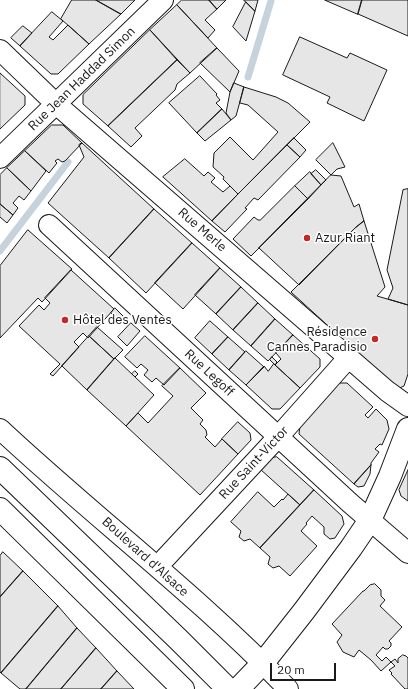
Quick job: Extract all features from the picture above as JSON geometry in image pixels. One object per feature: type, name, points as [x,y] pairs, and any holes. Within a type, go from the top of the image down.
[{"type":"main road","points":[[238,689],[263,663],[307,607],[370,520],[390,476],[408,429]]},
{"type":"main road","points":[[0,468],[228,689]]},
{"type":"main road","points":[[0,509],[183,689]]},
{"type":"street","name":"Rue Jean Haddad Simon","points":[[0,158],[163,0]]},
{"type":"street","name":"Rue Merle","points":[[0,50],[56,104],[387,391],[408,406]]},
{"type":"street","name":"Rue Legoff","points":[[49,225],[278,437],[408,553]]},
{"type":"street","name":"Rue Saint-Victor","points":[[157,567],[278,437],[349,357]]},
{"type":"street","name":"Boulevard d'Alsace","points":[[0,428],[263,663],[288,689]]},
{"type":"street","points":[[263,663],[269,689]]},
{"type":"building","points":[[72,0],[96,0],[121,14],[89,44],[61,19]]},
{"type":"building","points":[[96,0],[135,0],[121,14]]},
{"type":"building","points":[[182,0],[209,0],[217,9],[205,20],[215,30],[208,38],[177,5]]},
{"type":"building","points":[[209,0],[226,0],[217,9]]},
{"type":"building","points":[[244,0],[258,0],[255,11]]},
{"type":"building","points":[[325,0],[362,0],[358,14]]},
{"type":"building","points":[[362,0],[408,0],[408,36],[358,14]]},
{"type":"building","points":[[246,2],[255,11],[246,41],[233,27]]},
{"type":"building","points":[[177,5],[217,48],[190,73],[150,30]]},
{"type":"building","points":[[52,12],[63,21],[49,37],[53,40],[68,25],[89,44],[58,74],[51,74],[20,46]]},
{"type":"building","points":[[23,26],[32,33],[20,46],[11,38]]},
{"type":"building","points":[[150,30],[177,60],[108,126],[83,104],[83,95]]},
{"type":"building","points":[[300,37],[347,58],[350,53],[387,70],[364,121],[327,103],[330,97],[283,75]]},
{"type":"building","points":[[217,48],[239,71],[230,92],[200,63]]},
{"type":"building","points":[[177,60],[190,73],[177,84],[175,90],[135,128],[142,136],[131,147],[108,126]]},
{"type":"building","points":[[0,73],[25,96],[25,105],[0,129]]},
{"type":"building","points":[[200,76],[217,94],[216,95],[220,100],[216,103],[222,109],[197,133],[169,103]]},
{"type":"building","points":[[234,83],[244,87],[236,116],[231,120],[226,113],[230,92]]},
{"type":"building","points":[[244,87],[276,97],[288,103],[310,122],[238,194],[223,179],[224,177],[213,167],[214,153],[230,137],[253,160],[278,132],[248,105],[240,103]]},
{"type":"building","points":[[222,109],[231,120],[205,141],[197,133]]},
{"type":"building","points":[[52,125],[63,125],[82,143],[65,161],[62,162],[58,159],[55,161],[57,163],[49,173],[25,151]]},
{"type":"building","points":[[294,138],[306,150],[300,157],[287,145]]},
{"type":"building","points":[[82,143],[154,209],[109,258],[48,203],[84,157],[79,145]]},
{"type":"building","points":[[333,143],[345,167],[337,169],[331,175],[316,160]]},
{"type":"building","points":[[287,145],[300,157],[258,200],[254,198],[245,208],[247,209],[225,232],[212,221]]},
{"type":"building","points":[[25,151],[46,171],[31,191],[7,168]]},
{"type":"building","points":[[185,159],[204,176],[208,172],[215,178],[211,182],[223,192],[230,186],[238,194],[212,221],[163,177]]},
{"type":"building","points":[[7,168],[31,191],[24,200],[19,196],[13,203],[18,208],[13,215],[0,204],[0,175]]},
{"type":"building","points":[[316,170],[326,180],[321,185],[311,174]]},
{"type":"building","points":[[310,172],[321,185],[308,199],[295,186]]},
{"type":"building","name":"Azur Riant","points":[[331,175],[341,176],[354,207],[359,204],[364,221],[355,228],[299,285],[259,248]]},
{"type":"building","points":[[295,186],[308,199],[251,256],[233,239],[254,217],[260,220]]},
{"type":"building","points":[[408,189],[408,305],[388,299],[393,288],[387,270],[403,190]]},
{"type":"building","points":[[0,204],[13,215],[7,223],[0,217]]},
{"type":"building","points":[[154,209],[192,243],[146,293],[109,258]]},
{"type":"building","name":"Résidence Cannes Paradisio","points":[[364,221],[385,287],[377,296],[408,305],[408,374],[404,386],[397,389],[291,292],[355,228]]},
{"type":"building","points":[[28,230],[72,269],[42,302],[38,298],[0,338],[0,266]]},
{"type":"building","points":[[192,243],[220,268],[183,309],[155,283]]},
{"type":"building","points":[[220,268],[241,287],[216,314],[195,295]]},
{"type":"building","name":"Hôtel des Ventes","points":[[71,270],[114,309],[88,338],[83,333],[74,342],[79,347],[53,376],[50,374],[60,364],[19,326],[39,305],[44,310],[50,303],[45,298]]},
{"type":"building","points":[[241,287],[258,303],[233,330],[216,314]]},
{"type":"building","points":[[258,303],[275,319],[251,346],[233,330]]},
{"type":"building","points":[[115,308],[124,317],[120,322],[111,313]]},
{"type":"building","points":[[275,319],[293,335],[268,361],[251,346]]},
{"type":"building","points":[[210,321],[228,337],[212,354],[195,338]]},
{"type":"building","points":[[131,323],[140,331],[127,346],[118,337]]},
{"type":"building","points":[[97,327],[123,350],[114,359],[89,336]]},
{"type":"building","points":[[293,335],[320,359],[320,367],[300,388],[275,365],[281,359],[276,353]]},
{"type":"building","points":[[89,336],[114,359],[87,390],[62,366]]},
{"type":"building","points":[[145,336],[180,368],[164,385],[156,378],[152,382],[144,375],[148,370],[141,364],[137,368],[125,357]]},
{"type":"building","points":[[228,337],[245,352],[229,370],[212,354]]},
{"type":"building","points":[[246,351],[264,367],[246,385],[229,370]]},
{"type":"building","points":[[272,357],[277,362],[275,365],[270,360]]},
{"type":"building","points":[[115,358],[154,395],[126,426],[87,390]]},
{"type":"building","points":[[274,364],[300,388],[280,409],[272,409],[246,385],[264,366],[268,371]]},
{"type":"building","points":[[180,368],[206,393],[191,408],[203,420],[200,424],[206,430],[207,435],[205,437],[215,447],[222,439],[238,454],[200,495],[126,426],[138,413],[148,423],[173,396],[162,386]]},
{"type":"building","points":[[135,371],[138,374],[135,377],[132,374]]},
{"type":"building","points":[[339,383],[347,383],[373,407],[365,415],[368,418],[376,409],[387,420],[389,429],[382,445],[380,444],[375,449],[379,452],[371,465],[354,484],[299,434],[300,425]]},
{"type":"building","points":[[238,422],[250,433],[251,440],[238,454],[222,439]]},
{"type":"building","points":[[277,457],[314,490],[300,505],[260,469],[270,458]]},
{"type":"building","points":[[371,465],[370,474],[364,486],[358,487],[354,484]]},
{"type":"building","points":[[408,470],[408,501],[401,496],[399,490]]},
{"type":"building","points":[[314,490],[342,516],[344,524],[335,538],[330,539],[324,534],[324,527],[312,516],[301,531],[317,546],[290,576],[279,566],[273,568],[268,564],[270,557],[260,548]]},
{"type":"building","points":[[258,492],[274,507],[288,494],[300,505],[260,548],[250,539],[244,541],[239,537],[241,531],[231,522]]},
{"type":"building","points":[[3,552],[23,571],[0,597],[0,556]]},
{"type":"building","points":[[23,571],[58,606],[1,673],[0,597]]},
{"type":"building","points":[[375,584],[381,590],[381,596],[385,600],[380,606],[402,627],[389,641],[391,646],[388,649],[383,647],[376,655],[382,661],[386,657],[391,662],[381,671],[359,650],[354,657],[343,652],[337,642],[342,635],[332,624],[363,591],[370,585]]},
{"type":"building","points":[[58,606],[77,628],[26,689],[20,689],[1,673]]},
{"type":"building","points":[[77,628],[96,648],[61,689],[26,689]]},
{"type":"building","points":[[96,648],[117,671],[101,689],[61,689]]},
{"type":"building","points":[[403,655],[408,658],[408,689],[405,689],[389,670],[395,666],[391,662],[395,659],[398,663],[398,659]]},
{"type":"building","points":[[117,671],[134,689],[101,689]]},
{"type":"waterway","points":[[248,77],[271,1]]},
{"type":"waterway","points":[[0,251],[68,162]]},
{"type":"place","name":"Azur Riant","points":[[307,238]]},
{"type":"place","name":"Hôtel des Ventes","points":[[65,320]]},
{"type":"place","name":"Résidence Cannes Paradisio","points":[[375,339]]}]
